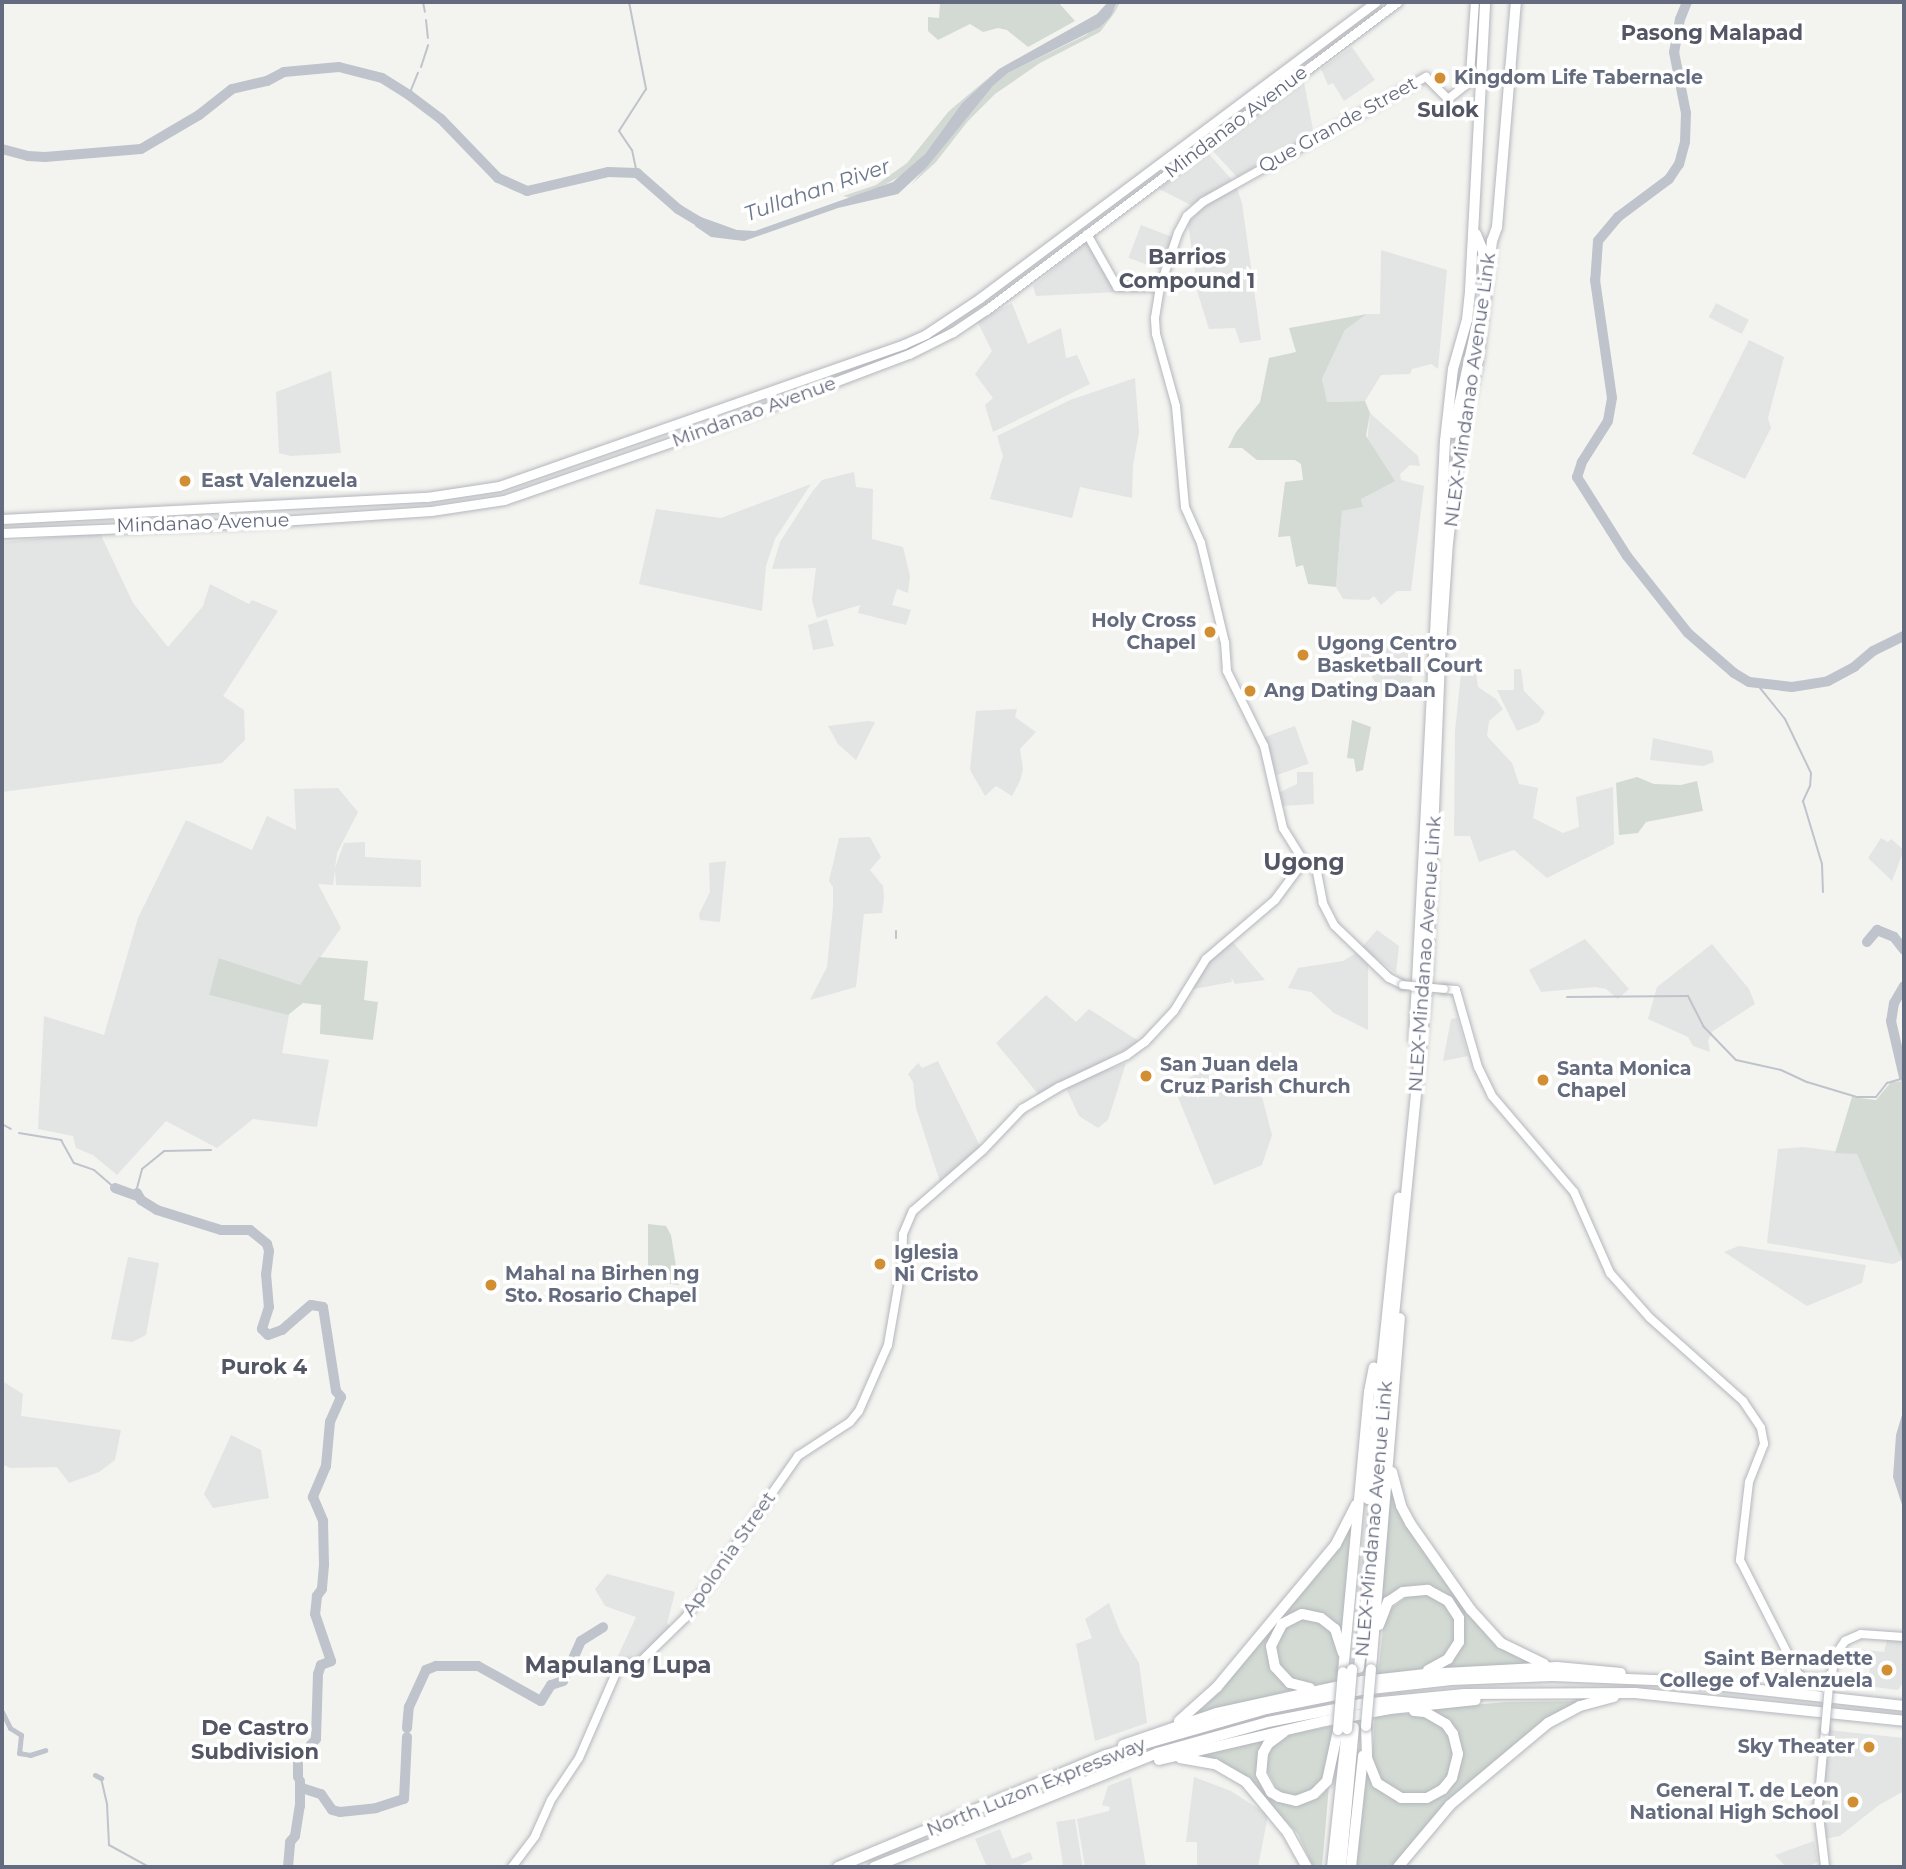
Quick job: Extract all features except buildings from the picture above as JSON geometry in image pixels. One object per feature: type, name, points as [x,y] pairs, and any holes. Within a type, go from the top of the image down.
[{"type":"highway","name":"NLEX-Mindanao Avenue Link","points":[[1354,1670],[1385,1317],[1419,983],[1441,519],[1453,369],[1468,314],[1474,250],[1485,2]]},
{"type":"highway","name":"NLEX-Mindanao Avenue Link","points":[[1354,1670],[1427,983],[1440,659],[1448,542],[1459,449],[1483,329],[1492,241],[1497,227],[1516,2]]},
{"type":"highway","name":"NLEX-Mindanao Avenue Link","points":[[1441,519],[1456,411],[1479,316],[1485,262],[1475,230]]},
{"type":"highway","points":[[1374,1642],[1400,1340],[1400,1256]]},
{"type":"highway","points":[[1351,1867],[1354,1670],[1363,1470],[1369,1392],[1385,1317]]},
{"type":"highway","points":[[1393,1418],[1394,1485],[1410,1523],[1492,1635],[1525,1658],[1557,1667]]},
{"type":"highway","points":[[1165,1729],[1206,1700],[1336,1544],[1352,1515],[1363,1470]]},
{"type":"highway","points":[[1354,1670],[1374,1642],[1384,1608],[1394,1596],[1412,1589],[1423,1589],[1448,1601],[1460,1624],[1455,1651],[1438,1666],[1412,1675]]},
{"type":"highway","points":[[1327,1688],[1298,1687],[1278,1673],[1271,1646],[1282,1624],[1302,1614],[1326,1620],[1335,1629],[1354,1670],[1354,1728],[1341,1867]]},
{"type":"highway","points":[[1106,1755],[1135,1739],[1217,1713],[1327,1688],[1412,1675],[1557,1667],[1608,1671],[1651,1680]]},
{"type":"highway","name":"North Luzon Expressway","points":[[838,1867],[1106,1755],[1266,1709],[1362,1690],[1509,1676],[1651,1680],[1904,1706]]},
{"type":"highway","points":[[1110,1770],[1296,1727],[1390,1709],[1521,1693]]},
{"type":"highway","name":"North Luzon Expressway","points":[[874,1867],[1110,1770],[1209,1737],[1346,1706],[1430,1697],[1521,1693],[1635,1693],[1904,1721]]},
{"type":"highway","points":[[1398,1867],[1450,1805],[1548,1723],[1580,1706],[1635,1693]]},
{"type":"highway","points":[[1354,1728],[1373,1775],[1385,1790],[1401,1798],[1414,1800],[1431,1796],[1443,1789],[1458,1765],[1453,1734],[1441,1720],[1425,1712],[1390,1709]]},
{"type":"highway","points":[[1296,1727],[1268,1744],[1260,1762],[1265,1784],[1271,1791],[1287,1800],[1306,1799],[1321,1789],[1354,1728]]},
{"type":"highway","points":[[1326,1867],[1354,1728]]},
{"type":"highway","points":[[1332,1867],[1354,1728]]},
{"type":"highway","points":[[1153,1761],[1194,1759],[1215,1764],[1238,1776],[1288,1833],[1307,1867]]},
{"type":"main road","name":"Mindanao Avenue","points":[[2,519],[427,497],[499,486],[532,477],[915,339],[946,322],[1017,272],[1376,2]]},
{"type":"main road","name":"Mindanao Avenue","points":[[2,533],[431,511],[517,496],[909,354],[953,332],[1024,281],[1397,2]]},
{"type":"main road","name":"Que Grande Street","points":[[1155,287],[1187,216],[1203,202],[1426,77],[1448,99],[1466,85],[1470,75],[1475,2]]},
{"type":"main road","points":[[1325,40],[1332,50]]},
{"type":"main road","points":[[1143,175],[1151,187]]},
{"type":"main road","points":[[1087,234],[1117,287],[1155,287],[1155,328],[1177,412],[1185,506],[1201,543],[1225,643],[1227,671],[1264,746],[1284,830],[1304,861],[1317,872],[1323,903],[1334,925],[1389,978],[1403,985],[1456,990],[1482,1077],[1492,1097],[1574,1192],[1610,1273],[1650,1318],[1743,1401],[1764,1437],[1762,1453],[1749,1482],[1739,1556],[1798,1674],[1805,1678],[1830,1682]]},
{"type":"main road","points":[[1017,272],[1024,281]]},
{"type":"main road","points":[[292,505],[293,519]]},
{"type":"main road","points":[[110,513],[110,527]]},
{"type":"main road","name":"Apolonia Street","points":[[514,1864],[535,1836],[551,1800],[579,1758],[619,1667],[639,1663],[685,1618],[798,1456],[850,1422],[859,1411],[888,1345],[901,1274],[904,1228],[919,1204],[983,1150],[1022,1109],[1059,1087],[1128,1055],[1145,1042],[1174,1011],[1206,959],[1275,900],[1304,861]]},
{"type":"main road","points":[[1825,1867],[1818,1807],[1830,1682],[1836,1654],[1853,1636],[1871,1634],[1904,1637]]},
{"type":"shaded area","points":[[940,2],[1058,2],[1075,21],[1028,47],[1007,30],[998,28],[983,32],[970,24],[938,40],[928,31],[928,17],[939,18]]},
{"type":"shaded area","points":[[1108,2],[1117,2],[1111,16],[1100,27],[1008,73],[993,86],[926,168],[898,194],[838,208],[744,241],[711,237],[695,226],[698,216],[737,230],[755,231],[893,182],[925,154],[962,103],[999,69],[1097,14]]},
{"type":"shaded area","points":[[1117,2],[1120,2],[1115,12],[1100,32],[1040,63],[995,94],[968,121],[936,162],[911,185],[993,86],[1008,73],[1086,35],[1115,8]]},
{"type":"shaded area","points":[[1352,47],[1375,80],[1344,101],[1333,83],[1328,85],[1321,69]]},
{"type":"shaded area","points":[[999,69],[962,103],[925,154],[906,173],[872,192],[851,198],[843,196],[876,185],[907,163],[949,111]]},
{"type":"shaded area","points":[[1304,82],[1314,135],[1237,177],[1212,150]]},
{"type":"shaded area","points":[[1208,153],[1232,180],[1191,205],[1159,189]]},
{"type":"shaded area","points":[[1236,186],[1242,203],[1261,340],[1240,343],[1235,328],[1209,329],[1198,294],[1188,223],[1207,203]]},
{"type":"shaded area","points":[[1141,225],[1173,237],[1160,270],[1128,258]]},
{"type":"shaded area","points":[[1086,242],[1117,292],[1036,296],[1033,286]]},
{"type":"shaded area","points":[[1381,250],[1447,270],[1438,369],[1431,364],[1412,369],[1410,374],[1381,375],[1365,401],[1326,402],[1322,379],[1345,330],[1367,314],[1380,314]]},
{"type":"shaded area","points":[[1012,303],[1028,344],[1061,328],[1066,358],[1077,355],[1090,384],[993,432],[985,405],[993,398],[975,374],[992,351],[977,321]]},
{"type":"shaded area","points":[[1716,303],[1749,320],[1742,334],[1709,317]]},
{"type":"shaded area","points":[[1367,314],[1345,330],[1322,379],[1327,402],[1365,401],[1370,413],[1366,436],[1395,481],[1361,499],[1363,507],[1342,511],[1336,587],[1308,584],[1303,565],[1296,567],[1290,536],[1278,537],[1285,482],[1303,480],[1301,464],[1295,460],[1257,460],[1242,448],[1228,448],[1236,432],[1260,402],[1269,358],[1296,352],[1289,328]]},
{"type":"shaded area","points":[[1749,340],[1784,357],[1768,418],[1771,428],[1745,479],[1692,454]]},
{"type":"shaded area","points":[[331,371],[341,453],[291,456],[279,453],[276,392]]},
{"type":"shaded area","points":[[1135,378],[1139,432],[1133,466],[1132,498],[1080,487],[1072,518],[990,499],[1003,456],[997,436],[1070,400]]},
{"type":"shaded area","points":[[1370,413],[1418,456],[1420,466],[1410,465],[1400,474],[1401,480],[1424,486],[1411,591],[1397,591],[1381,605],[1374,596],[1369,600],[1343,599],[1336,587],[1342,511],[1363,507],[1361,500]]},
{"type":"shaded area","points":[[854,472],[856,487],[873,489],[872,539],[903,547],[910,576],[908,593],[897,589],[892,605],[911,610],[906,625],[858,613],[860,605],[817,618],[812,600],[816,568],[772,569],[780,542],[822,480]]},
{"type":"shaded area","points":[[811,484],[775,539],[766,566],[762,611],[639,584],[656,509],[721,518]]},
{"type":"shaded area","points":[[100,533],[133,603],[168,647],[203,606],[210,584],[249,604],[252,600],[278,611],[223,696],[244,710],[245,740],[222,763],[2,792],[2,542]]},
{"type":"shaded area","points":[[827,619],[834,646],[813,650],[808,625]]},
{"type":"shaded area","points":[[1414,635],[1412,681],[1403,684],[1389,697],[1380,690],[1362,661],[1355,643]]},
{"type":"shaded area","points":[[1514,669],[1521,669],[1524,691],[1545,712],[1539,722],[1517,731],[1497,690],[1514,690]]},
{"type":"shaded area","points":[[1461,673],[1476,673],[1478,687],[1496,699],[1503,709],[1489,721],[1487,736],[1512,763],[1519,784],[1538,788],[1533,818],[1563,833],[1579,827],[1576,797],[1613,787],[1614,844],[1547,878],[1514,850],[1479,862],[1470,836],[1454,836],[1455,731]]},
{"type":"shaded area","points":[[1017,709],[1015,717],[1036,732],[1020,749],[1023,769],[1020,781],[1012,796],[996,786],[985,796],[970,770],[976,711]]},
{"type":"shaded area","points":[[1352,720],[1371,727],[1363,770],[1356,772],[1354,759],[1347,758]]},
{"type":"shaded area","points":[[875,722],[856,760],[838,744],[828,726]]},
{"type":"shaded area","points":[[1295,726],[1309,764],[1277,775],[1263,738]]},
{"type":"shaded area","points":[[1653,738],[1712,751],[1714,762],[1703,766],[1650,760]]},
{"type":"shaded area","points":[[1297,772],[1313,772],[1314,804],[1282,806],[1280,792],[1297,784]]},
{"type":"shaded area","points":[[1637,777],[1654,784],[1681,785],[1697,781],[1703,811],[1646,822],[1638,833],[1619,835],[1616,783]]},
{"type":"shaded area","points":[[338,788],[358,812],[337,853],[335,868],[344,843],[365,842],[365,857],[421,860],[421,887],[336,885],[335,870],[333,885],[318,884],[341,928],[300,986],[220,958],[209,995],[289,1015],[282,1053],[329,1060],[317,1127],[253,1119],[217,1148],[166,1121],[117,1175],[93,1155],[76,1148],[73,1136],[38,1129],[44,1016],[104,1035],[138,918],[186,820],[252,850],[267,816],[296,830],[294,789]]},
{"type":"shaded area","points":[[870,837],[881,857],[870,870],[883,886],[884,899],[882,913],[864,914],[856,987],[810,1000],[827,967],[833,907],[833,887],[829,881],[839,838]]},
{"type":"shaded area","points":[[1881,838],[1888,842],[1891,839],[1904,850],[1892,881],[1868,858]]},
{"type":"shaded area","points":[[726,861],[720,922],[700,920],[699,914],[710,892],[709,863]]},
{"type":"shaded area","points":[[1377,930],[1399,946],[1396,973],[1362,947]]},
{"type":"shaded area","points":[[1585,939],[1629,989],[1618,999],[1606,989],[1595,987],[1541,992],[1529,970]]},
{"type":"shaded area","points":[[1232,941],[1265,980],[1235,984],[1231,977],[1232,982],[1188,990],[1207,962]]},
{"type":"shaded area","points":[[1712,944],[1749,989],[1755,1004],[1713,1031],[1708,1040],[1710,1052],[1693,1046],[1688,1037],[1648,1019],[1657,987]]},
{"type":"shaded area","points":[[1356,953],[1368,964],[1368,1030],[1334,1013],[1311,992],[1288,988],[1298,968],[1343,961]]},
{"type":"shaded area","points":[[319,957],[368,961],[364,1000],[378,1002],[373,1040],[320,1034],[321,1005],[303,1003],[288,1015],[209,995],[219,958],[300,985]]},
{"type":"shaded area","points":[[1046,995],[1076,1022],[1089,1009],[1140,1042],[1039,1095],[996,1043]]},
{"type":"shaded area","points":[[1457,1018],[1468,1056],[1443,1061],[1451,1019]]},
{"type":"shaded area","points":[[938,1061],[981,1148],[940,1182],[916,1108],[913,1082],[908,1074],[918,1063],[922,1068]]},
{"type":"shaded area","points":[[1126,1063],[1108,1120],[1098,1128],[1079,1116],[1065,1086]]},
{"type":"shaded area","points":[[1207,1069],[1215,1087],[1222,1084],[1227,1089],[1238,1090],[1248,1082],[1261,1093],[1272,1135],[1262,1165],[1214,1185],[1173,1085]]},
{"type":"shaded area","points":[[1904,1081],[1902,1260],[1857,1154],[1835,1153],[1852,1097],[1876,1100],[1891,1082]]},
{"type":"shaded area","points":[[1803,1147],[1857,1154],[1902,1260],[1893,1264],[1767,1243],[1778,1149]]},
{"type":"shaded area","points":[[648,1224],[666,1226],[671,1235],[679,1285],[648,1281]]},
{"type":"shaded area","points":[[1739,1246],[1866,1265],[1862,1283],[1807,1306],[1724,1252]]},
{"type":"shaded area","points":[[128,1257],[159,1263],[146,1335],[132,1342],[111,1339]]},
{"type":"shaded area","points":[[2,1381],[23,1394],[21,1416],[121,1430],[115,1460],[99,1472],[69,1483],[57,1467],[10,1468],[2,1464]]},
{"type":"shaded area","points":[[1904,1408],[1904,1511],[1893,1477],[1896,1435]]},
{"type":"shaded area","points":[[231,1435],[261,1450],[269,1498],[213,1508],[204,1494]]},
{"type":"shaded area","points":[[1389,1474],[1392,1489],[1501,1647],[1534,1665],[1432,1670],[1461,1643],[1450,1599],[1403,1589],[1377,1623]]},
{"type":"shaded area","points":[[1358,1508],[1345,1651],[1336,1628],[1296,1614],[1269,1652],[1299,1688],[1188,1720],[1208,1703],[1312,1576]]},
{"type":"shaded area","points":[[607,1574],[675,1592],[667,1624],[673,1627],[638,1662],[617,1658],[636,1617],[605,1606],[595,1589]]},
{"type":"shaded area","points":[[1429,1594],[1446,1603],[1457,1624],[1452,1651],[1427,1668],[1378,1675],[1383,1629],[1389,1610],[1409,1595]]},
{"type":"shaded area","points":[[1109,1603],[1120,1632],[1139,1663],[1147,1723],[1095,1741],[1076,1644],[1092,1638],[1085,1619]]},
{"type":"shaded area","points":[[1302,1617],[1329,1626],[1339,1652],[1337,1682],[1314,1685],[1286,1677],[1281,1672],[1274,1651],[1283,1626]]},
{"type":"shaded area","name":"Saint Bernadette College of Valenzuela","points":[[1887,1640],[1904,1641],[1904,1681],[1898,1690],[1867,1686],[1871,1660],[1857,1658],[1858,1649],[1884,1652]]},
{"type":"shaded area","points":[[1590,1701],[1569,1708],[1469,1784],[1395,1867],[1355,1867],[1366,1766],[1375,1785],[1395,1800],[1420,1803],[1445,1791],[1460,1743],[1420,1709],[1508,1702]]},
{"type":"shaded area","points":[[1400,1713],[1423,1715],[1444,1727],[1454,1747],[1450,1776],[1430,1794],[1409,1797],[1382,1783],[1372,1759],[1375,1716]]},
{"type":"shaded area","points":[[1333,1726],[1329,1768],[1324,1782],[1302,1796],[1285,1794],[1277,1789],[1266,1769],[1270,1749],[1288,1734]]},
{"type":"shaded area","points":[[1828,1730],[1904,1738],[1904,1791],[1879,1805],[1840,1836],[1823,1839],[1821,1799]]},
{"type":"shaded area","points":[[1278,1734],[1268,1743],[1264,1787],[1302,1804],[1320,1797],[1329,1786],[1322,1867],[1313,1867],[1298,1834],[1245,1777],[1217,1761],[1194,1754]]},
{"type":"shaded area","points":[[1131,1777],[1146,1867],[1085,1867],[1077,1819],[1109,1811],[1110,1807],[1102,1805],[1108,1786]]},
{"type":"shaded area","points":[[1194,1777],[1231,1791],[1268,1815],[1258,1867],[1197,1867],[1197,1842],[1186,1842]]},
{"type":"shaded area","points":[[1075,1819],[1083,1867],[1063,1867],[1056,1822]]},
{"type":"shaded area","points":[[1000,1829],[1012,1859],[1030,1852],[1033,1859],[1016,1867],[987,1867],[975,1839]]},
{"type":"shaded area","points":[[1814,1841],[1818,1862],[1807,1867],[1786,1867],[1775,1855]]},
{"type":"waterway","points":[[423,2],[425,12]]},
{"type":"waterway","points":[[629,2],[646,89],[619,131],[632,150],[637,173]]},
{"type":"waterway","name":"Tullahan River","points":[[1687,2],[1680,19],[1674,52],[1686,113],[1685,142],[1679,164],[1669,179],[1618,217],[1598,241],[1595,280],[1612,398],[1608,421],[1582,462],[1577,477],[1627,556],[1688,633],[1734,673],[1749,682],[1792,687],[1828,681],[1854,667],[1873,651],[1904,636]]},
{"type":"waterway","points":[[426,20],[428,38]]},
{"type":"waterway","points":[[421,67],[428,45]]},
{"type":"waterway","name":"Tullahan River","points":[[2,149],[28,156],[45,157],[141,149],[199,115],[232,89],[267,81],[284,72],[339,67],[382,78],[409,95],[441,119],[498,178],[527,191],[608,172],[637,173],[678,209],[706,226]]},
{"type":"waterway","points":[[409,95],[418,73]]},
{"type":"waterway","points":[[1756,683],[1785,719],[1811,773],[1810,786],[1803,801],[1822,864],[1823,892]]},
{"type":"waterway","points":[[1867,942],[1877,930],[1894,937],[1904,950]]},
{"type":"waterway","points":[[896,931],[896,938]]},
{"type":"waterway","points":[[1904,986],[1894,1003],[1891,1021],[1904,1077]]},
{"type":"waterway","points":[[1567,997],[1688,996],[1703,1026],[1736,1060],[1781,1070],[1807,1082],[1857,1097],[1876,1097],[1887,1083],[1904,1078]]},
{"type":"waterway","points":[[2,1124],[11,1129]]},
{"type":"waterway","points":[[19,1133],[61,1140],[74,1163],[94,1170],[115,1188]]},
{"type":"waterway","points":[[137,1188],[142,1169],[164,1151],[211,1150]]},
{"type":"waterway","points":[[115,1188],[137,1196]]},
{"type":"waterway","points":[[137,1193],[141,1200],[157,1210],[221,1230],[250,1230],[267,1244],[269,1307],[262,1329],[268,1335],[282,1330],[311,1305],[323,1307],[336,1391],[341,1397],[330,1422],[326,1466],[313,1497],[323,1521],[324,1565],[322,1589],[317,1596],[315,1614],[331,1661],[321,1665],[318,1674],[316,1739],[298,1760],[298,1777]]},
{"type":"waterway","points":[[407,1728],[409,1707],[426,1670],[436,1666],[478,1666],[541,1701],[551,1685],[563,1681],[581,1641],[603,1627]]},
{"type":"waterway","points":[[2,1712],[10,1728],[21,1735],[19,1753],[30,1755],[45,1750]]},
{"type":"waterway","points":[[302,1788],[321,1794],[332,1810],[340,1812],[376,1808],[404,1799],[407,1737]]},
{"type":"waterway","points":[[95,1775],[101,1778]]},
{"type":"waterway","points":[[101,1778],[107,1804],[109,1845],[149,1867]]},
{"type":"waterway","points":[[288,1867],[290,1842],[295,1836],[300,1806],[300,1781]]},
{"type":"place","name":"Kingdom Life Tabernacle","points":[[1440,78]]},
{"type":"place","name":"East Valenzuela","points":[[185,481]]},
{"type":"place","name":"Holy Cross Chapel","points":[[1210,632]]},
{"type":"place","name":"Ugong Centro Basketball Court","points":[[1303,655]]},
{"type":"place","name":"Ang Dating Daan","points":[[1250,691]]},
{"type":"place","name":"San Juan dela Cruz Parish Church","points":[[1146,1076]]},
{"type":"place","name":"Santa Monica Chapel","points":[[1543,1080]]},
{"type":"place","name":"Iglesia Ni Cristo","points":[[880,1264]]},
{"type":"place","name":"Mahal na Birhen ng Sto. Rosario Chapel","points":[[491,1285]]},
{"type":"place","name":"Saint Bernadette College of Valenzuela","points":[[1887,1670]]},
{"type":"place","name":"Sky Theater","points":[[1869,1747]]},
{"type":"place","name":"General T. de Leon National High School","points":[[1853,1802]]},
{"type":"district","name":"Pasong Malapad","points":[[1712,33]]},
{"type":"district","name":"Sulok","points":[[1448,110]]},
{"type":"district","name":"Barrios Compound 1","points":[[1187,269]]},
{"type":"district","name":"Ugong","points":[[1304,862]]},
{"type":"district","name":"Purok 4","points":[[264,1367]]},
{"type":"district","name":"Mapulang Lupa","points":[[618,1665]]},
{"type":"district","name":"De Castro Subdivision","points":[[255,1740]]}]
